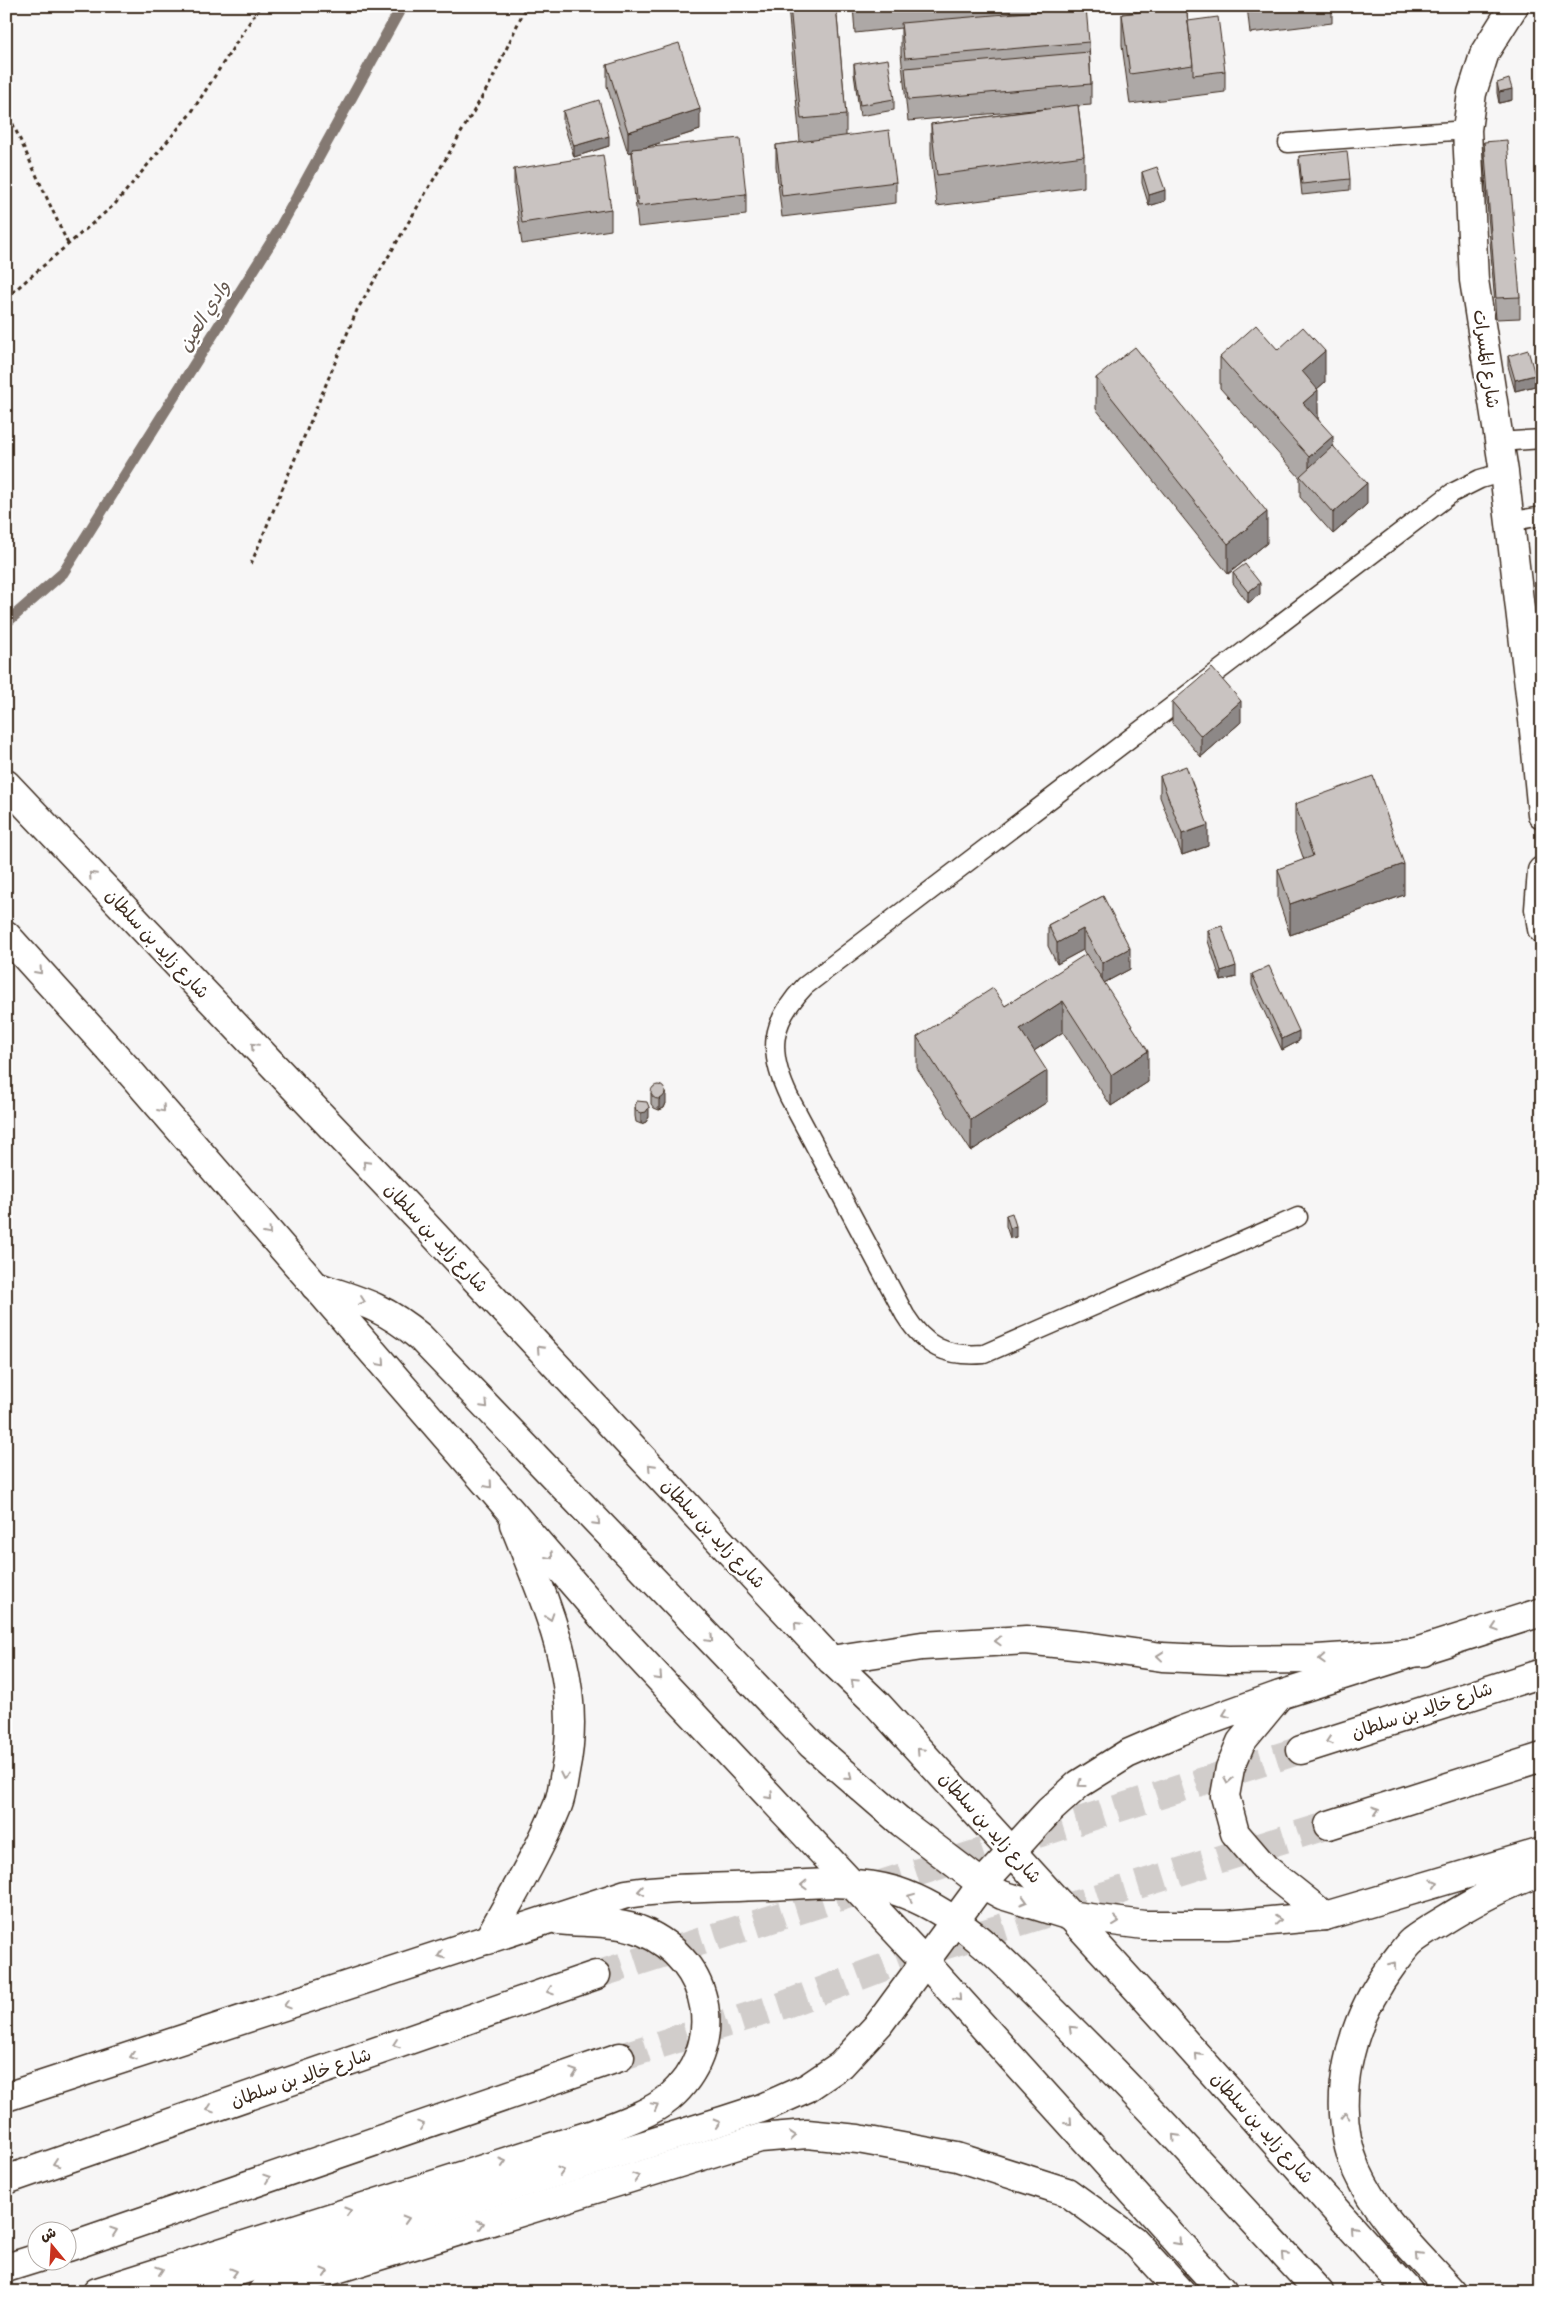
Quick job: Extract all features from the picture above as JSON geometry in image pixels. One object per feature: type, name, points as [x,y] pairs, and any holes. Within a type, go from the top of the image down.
[{"type":"main road","name":"شارع المَسرات","points":[[1514,6],[1485,52],[1472,93],[1467,130],[1474,280],[1504,472],[1508,522],[1538,725],[1542,814]]},
{"type":"main road","name":"شارع زايد بن سلطان","points":[[6,784],[424,1224],[831,1660],[877,1704],[1012,1851],[1067,1915],[1167,2022],[1409,2292]]},
{"type":"main road","points":[[1542,871],[1539,909],[1542,929]]},
{"type":"main road","points":[[6,935],[130,1072],[612,1627],[925,1962],[1223,2292]]},
{"type":"main road","points":[[315,1286],[381,1308],[399,1319],[420,1338],[812,1745],[902,1823],[982,1884],[1002,1894],[1067,1915],[1144,1924],[1227,1925],[1324,1916],[1542,1852]]},
{"type":"main road","points":[[488,1940],[538,1848],[559,1803],[570,1750],[570,1694],[562,1652],[507,1506]]},
{"type":"main road","points":[[171,2292],[771,2104],[807,2088],[841,2064],[879,2024],[925,1962],[954,1918],[982,1884],[1049,1811],[1079,1784],[1127,1754],[1180,1731],[1280,1695],[1423,1652],[1542,1612]]},
{"type":"main road","points":[[831,1660],[922,1646],[1026,1640],[1092,1646],[1162,1657],[1229,1660],[1317,1659],[1423,1652]]},
{"type":"main road","name":"شارع خالِد بن سلطان","points":[[1301,1750],[1542,1672]]},
{"type":"main road","points":[[1280,1695],[1241,1742],[1230,1768],[1225,1796],[1235,1833],[1265,1868],[1324,1916]]},
{"type":"main road","points":[[1329,1825],[1542,1757]]},
{"type":"main road","points":[[1452,2292],[1384,2218],[1357,2170],[1345,2129],[1346,2075],[1359,2021],[1380,1981],[1411,1941],[1468,1905],[1519,1879],[1542,1872]]},
{"type":"main road","points":[[6,2097],[626,1894],[664,1888],[852,1883],[895,1890],[923,1902],[954,1918],[988,1946],[1107,2063],[1319,2292]]},
{"type":"main road","points":[[97,2292],[593,2134],[618,2124],[667,2099],[686,2081],[695,2066],[699,2058],[705,2033],[705,2007],[697,1982],[683,1959],[664,1942],[640,1930],[548,1919]]},
{"type":"main road","name":"شارع خالِد بن سلطان","points":[[6,2180],[596,1975]]},
{"type":"main road","points":[[78,2244],[620,2057]]},
{"type":"main road","points":[[262,2292],[760,2138],[807,2134],[858,2140],[957,2157],[1068,2192],[1133,2240],[1181,2292]]},
{"type":"main road","points":[[6,2268],[28,2261]]},
{"type":"lane","points":[[1288,143],[1467,130]]},
{"type":"lane","points":[[1498,442],[1542,439]]},
{"type":"lane","points":[[1298,1217],[984,1354],[964,1356],[946,1352],[928,1343],[914,1331],[904,1315],[789,1097],[778,1075],[774,1051],[778,1027],[788,1004],[805,986],[1452,492],[1480,479],[1504,472]]},
{"type":"lane","points":[[1508,522],[1542,516]]},
{"type":"path","points":[[6,298],[115,204],[191,112],[260,6]]},
{"type":"path","points":[[251,564],[357,310],[492,80],[526,6]]},
{"type":"path","points":[[6,109],[68,244]]},
{"type":"building","points":[[790,6],[836,6],[846,115],[801,119]]},
{"type":"building","points":[[1037,6],[1057,6],[1057,10],[1037,11]]},
{"type":"building","points":[[1139,6],[1186,6],[1193,65],[1130,74],[1122,14],[1140,12]]},
{"type":"building","points":[[1250,6],[1297,6],[1250,12]]},
{"type":"building","points":[[1086,7],[1089,42],[905,58],[901,23]]},
{"type":"building","points":[[1218,17],[1225,71],[1193,75],[1188,21]]},
{"type":"building","points":[[679,43],[700,109],[628,132],[607,65]]},
{"type":"building","points":[[1089,52],[1091,84],[908,100],[905,68]]},
{"type":"building","points":[[888,59],[894,99],[860,105],[854,64]]},
{"type":"building","points":[[1509,79],[1512,89],[1499,92],[1497,83]]},
{"type":"building","points":[[599,100],[609,136],[574,146],[563,111]]},
{"type":"building","points":[[1078,105],[1084,156],[937,175],[931,124]]},
{"type":"building","points":[[889,130],[896,182],[782,196],[776,145]]},
{"type":"building","points":[[740,138],[746,194],[638,206],[632,149]]},
{"type":"building","points":[[1507,140],[1520,297],[1496,298],[1484,142]]},
{"type":"building","points":[[1347,151],[1350,179],[1302,184],[1299,156]]},
{"type":"building","points":[[603,155],[611,209],[522,223],[514,169]]},
{"type":"building","points":[[1157,167],[1165,190],[1149,195],[1142,172]]},
{"type":"building","points":[[1256,325],[1278,350],[1303,327],[1325,351],[1302,371],[1318,390],[1303,403],[1333,436],[1309,457],[1220,357]]},
{"type":"building","points":[[1135,347],[1267,512],[1228,544],[1096,378]]},
{"type":"building","points":[[1528,350],[1535,375],[1515,380],[1508,356]]},
{"type":"building","points":[[1333,446],[1367,483],[1333,513],[1300,476]]},
{"type":"building","points":[[1245,564],[1260,583],[1248,592],[1233,573]]},
{"type":"building","points":[[1212,668],[1241,701],[1201,736],[1172,702]]},
{"type":"building","points":[[1186,766],[1208,825],[1182,834],[1160,776]]},
{"type":"building","points":[[1373,776],[1404,864],[1290,904],[1278,869],[1313,856],[1295,804]]},
{"type":"building","points":[[1103,896],[1130,948],[1102,963],[1083,929],[1057,943],[1048,925]]},
{"type":"building","points":[[1222,926],[1236,966],[1221,971],[1208,930]]},
{"type":"building","points":[[1086,954],[1148,1051],[1111,1075],[1063,1001],[1020,1029],[1047,1071],[971,1120],[917,1037],[993,988],[1005,1006]]},
{"type":"building","points":[[1269,966],[1299,1031],[1282,1039],[1252,974]]},
{"type":"building","points":[[658,1085],[663,1087],[665,1092],[663,1097],[658,1099],[653,1097],[651,1092],[653,1087]]},
{"type":"building","points":[[637,1101],[647,1102],[649,1107],[646,1112],[636,1111]]},
{"type":"building","points":[[1012,1213],[1016,1226],[1010,1228],[1006,1215]]},
{"type":"waterway","name":"وادي العين","points":[[6,623],[63,573],[277,233],[402,6]]},
{"type":"tunnel","points":[[596,1975],[1301,1750]]},
{"type":"tunnel","points":[[620,2057],[781,2006],[924,1952],[1329,1825]]}]
